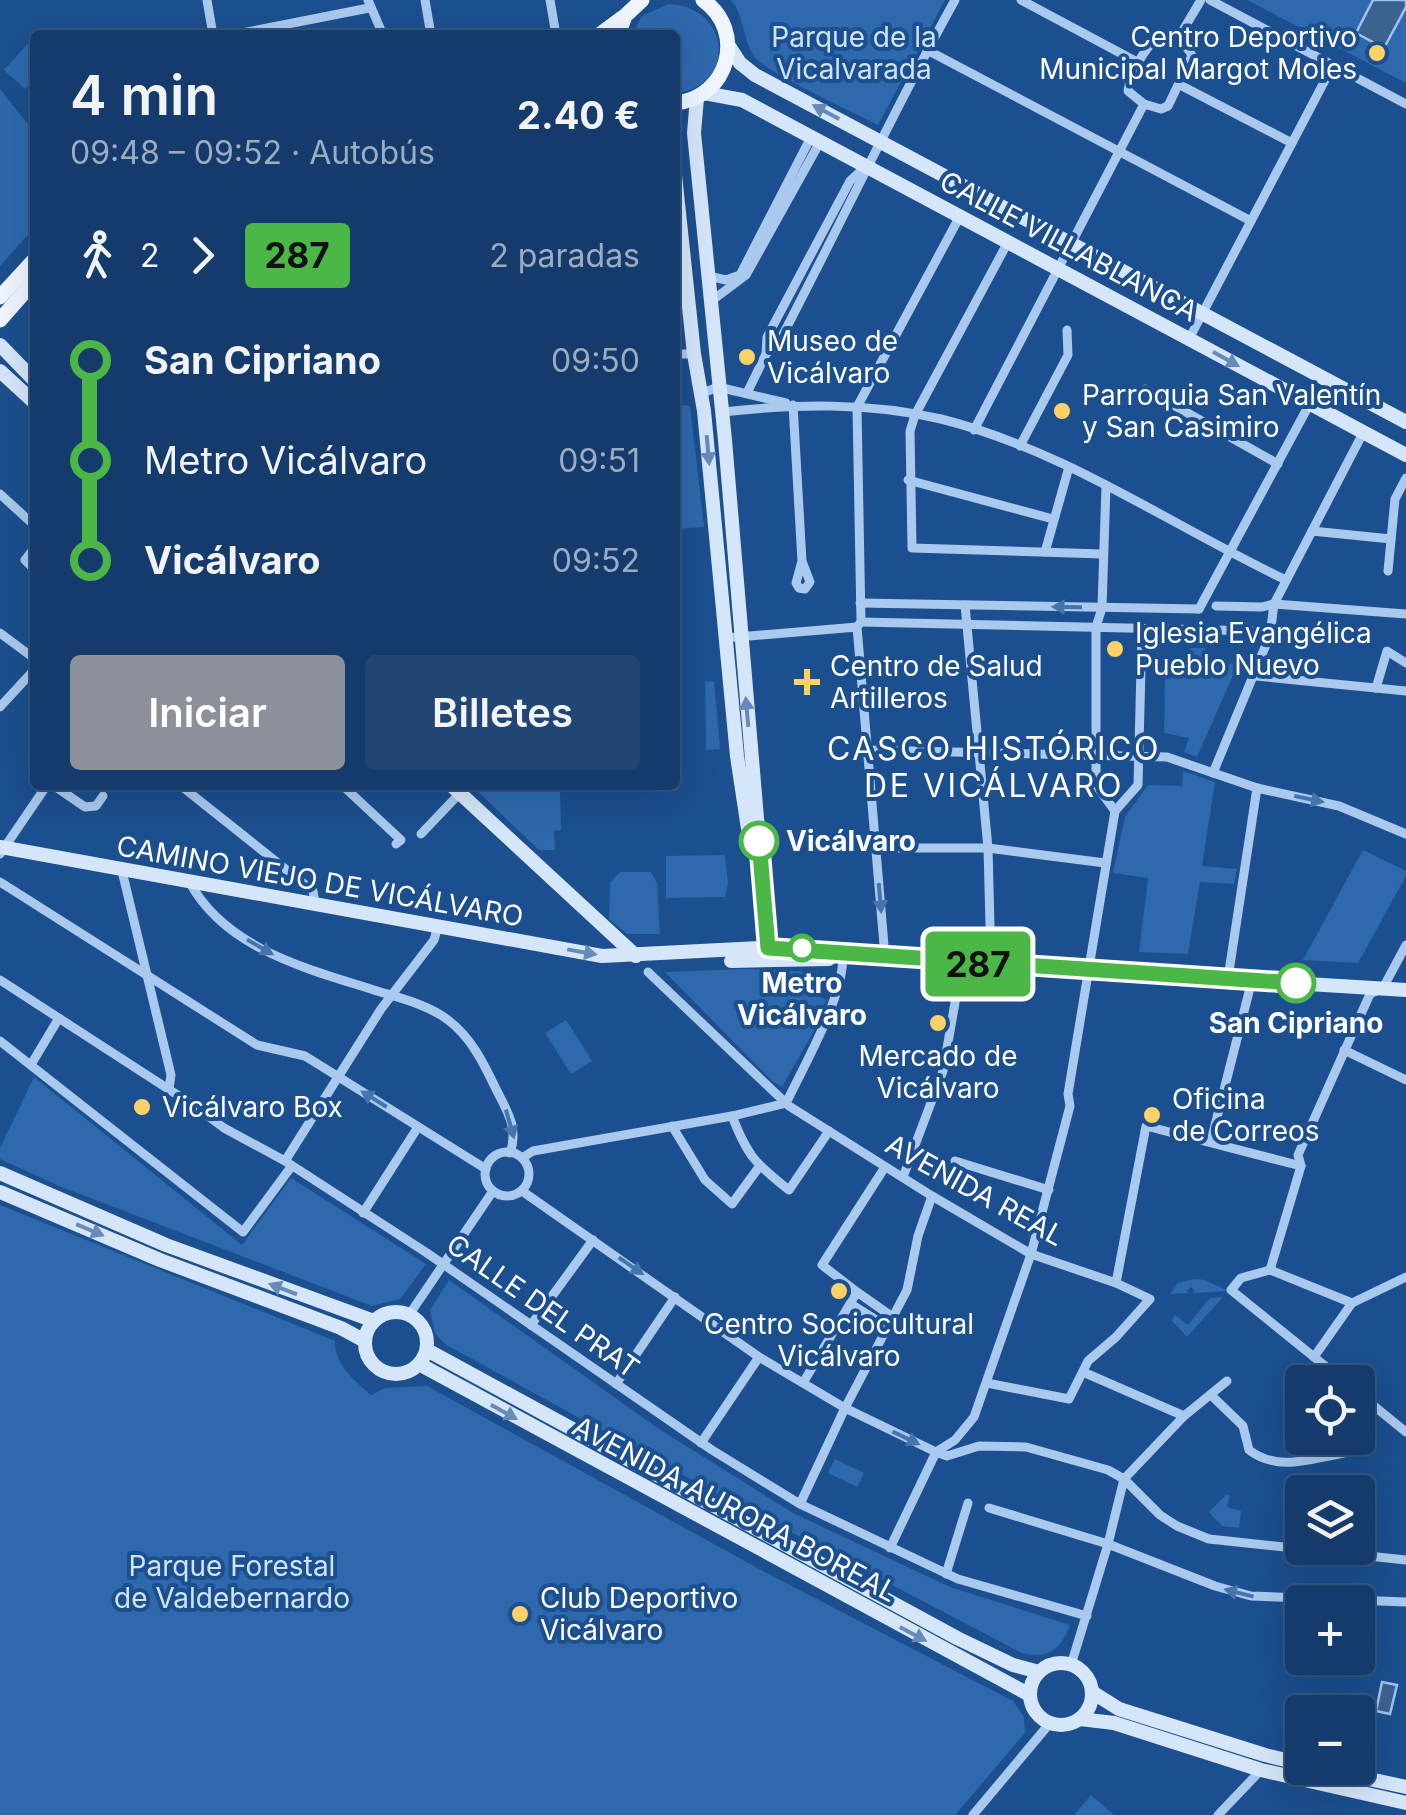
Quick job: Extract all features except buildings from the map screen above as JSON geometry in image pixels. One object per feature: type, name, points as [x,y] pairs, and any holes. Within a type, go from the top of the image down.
[{"type":"main road","points":[[606,30],[641,0]]},
{"type":"main road","points":[[680,102],[701,96],[723,73],[729,46],[721,18],[703,0]]},
{"type":"main road","points":[[620,30],[626,16]]},
{"type":"main road","name":"CALLE VILLABLANCA","points":[[729,46],[740,63],[755,75],[1406,422]]},
{"type":"main road","points":[[701,96],[694,133],[721,412],[762,952]]},
{"type":"main road","name":"CALLE VILLABLANCA","points":[[701,96],[742,100],[1406,455]]},
{"type":"main road","points":[[680,221],[694,354],[739,637]]},
{"type":"main road","points":[[0,297],[30,264]]},
{"type":"main road","points":[[0,320],[30,286]]},
{"type":"main road","points":[[0,346],[30,377]]},
{"type":"main road","points":[[694,354],[714,354]]},
{"type":"main road","points":[[0,371],[30,398]]},
{"type":"main road","points":[[704,410],[721,412]]},
{"type":"main road","points":[[457,790],[631,953],[650,963],[692,962],[762,952]]},
{"type":"main road","name":"CAMINO VIEJO DE VICÁLVARO","points":[[1,850],[602,956],[631,953]]},
{"type":"main road","points":[[631,953],[762,952],[885,957],[1406,990]]},
{"type":"main road","points":[[0,1173],[166,1244],[374,1322]]},
{"type":"main road","points":[[0,1192],[366,1341]]},
{"type":"main road","points":[[391,1313],[410,1316],[424,1330],[423,1358],[408,1372],[388,1373],[371,1361],[366,1341],[374,1322],[391,1313]]},
{"type":"main road","name":"AVENIDA AURORA BOREAL","points":[[423,1358],[957,1638],[1013,1665],[1039,1672]]},
{"type":"main road","name":"AVENIDA AURORA BOREAL","points":[[423,1358],[1030,1695]]},
{"type":"main road","points":[[1051,1665],[1072,1665],[1084,1673],[1092,1692],[1089,1707],[1080,1719],[1066,1725],[1050,1723],[1034,1709],[1030,1695],[1039,1672],[1051,1665]]},
{"type":"main road","points":[[1092,1692],[1119,1709],[1285,1760]]},
{"type":"main road","points":[[1080,1719],[1114,1724],[1261,1770],[1406,1803]]},
{"type":"main road","points":[[1375,1780],[1406,1787]]},
{"type":"street","points":[[425,0],[430,30]]},
{"type":"street","points":[[550,0],[555,30]]},
{"type":"street","points":[[747,393],[766,354],[767,337],[776,319],[854,176],[866,167],[955,0]]},
{"type":"street","points":[[1021,0],[1139,64]]},
{"type":"street","points":[[1176,42],[1201,0]]},
{"type":"street","points":[[1210,0],[1406,104]]},
{"type":"street","points":[[210,2],[213,30]]},
{"type":"street","points":[[254,30],[368,4],[381,30]]},
{"type":"street","points":[[1164,37],[1176,42],[1190,50],[1192,56],[1180,85],[1168,106],[1161,110],[1144,104],[1128,91],[1139,64],[1153,40],[1164,37]]},
{"type":"street","points":[[927,50],[1251,221]]},
{"type":"street","points":[[1189,338],[1334,65]]},
{"type":"street","points":[[1180,85],[1292,143]]},
{"type":"street","points":[[974,430],[1144,104]]},
{"type":"street","points":[[708,276],[726,280],[740,276],[816,139]]},
{"type":"street","points":[[710,302],[746,276],[816,139]]},
{"type":"street","points":[[885,957],[859,624],[857,407],[960,216]]},
{"type":"street","points":[[1008,242],[915,415],[910,431],[908,480],[912,548],[1102,554]]},
{"type":"street","points":[[1020,446],[1068,355],[1067,330]]},
{"type":"street","points":[[680,354],[694,354]]},
{"type":"street","points":[[700,394],[718,387],[793,405]]},
{"type":"street","points":[[1144,389],[1278,464]]},
{"type":"street","points":[[793,405],[802,560]]},
{"type":"street","points":[[721,412],[793,405],[857,407],[915,415],[974,430],[1069,467],[1286,580]]},
{"type":"street","points":[[1205,630],[1200,610],[1308,405]]},
{"type":"street","points":[[1214,774],[1256,676],[1274,604],[1363,433]]},
{"type":"street","points":[[1044,552],[1069,467]]},
{"type":"street","points":[[1388,571],[1395,499],[1406,478]]},
{"type":"street","points":[[908,480],[1053,519]]},
{"type":"street","points":[[1106,486],[1102,608],[1096,627],[1094,753],[1096,785],[1116,811]]},
{"type":"street","points":[[0,494],[30,521]]},
{"type":"street","points":[[1312,531],[1391,540]]},
{"type":"street","points":[[860,603],[1200,610]]},
{"type":"street","points":[[964,604],[988,848],[990,964]]},
{"type":"street","points":[[1216,606],[1274,604],[1406,614]]},
{"type":"street","points":[[739,637],[859,624],[1270,632]]},
{"type":"street","points":[[890,1548],[936,1452],[956,1440],[974,1418],[1049,1190],[1070,1106],[1068,1094],[1116,811],[1138,785],[1142,629]]},
{"type":"street","points":[[0,633],[30,656]]},
{"type":"street","points":[[1376,688],[1387,651],[1406,663]]},
{"type":"street","points":[[0,707],[30,674]]},
{"type":"street","points":[[1256,676],[1406,691]]},
{"type":"street","points":[[868,750],[1166,757],[1257,788],[1340,806],[1406,834]]},
{"type":"street","points":[[1228,978],[1257,788]]},
{"type":"street","points":[[1,850],[46,790]]},
{"type":"street","points":[[57,790],[84,808],[96,806],[103,796]]},
{"type":"street","points":[[186,790],[312,891],[315,903]]},
{"type":"street","points":[[347,790],[400,840],[396,844]]},
{"type":"street","points":[[421,834],[455,790]]},
{"type":"street","points":[[876,848],[988,848],[1106,864]]},
{"type":"street","points":[[122,871],[171,1075],[169,1089]]},
{"type":"street","points":[[0,882],[257,1045],[304,1056],[486,1170]]},
{"type":"street","points":[[190,883],[208,912],[272,954],[446,1018],[480,1056],[515,1130],[510,1153]]},
{"type":"street","points":[[0,1041],[243,1232],[288,1164],[338,1076],[434,940],[438,926]]},
{"type":"street","points":[[1270,1270],[1301,1166],[1298,1155],[1370,994],[1383,988],[1406,945]]},
{"type":"street","points":[[522,1158],[533,1151],[786,1103],[825,1022],[840,955]]},
{"type":"street","points":[[903,1177],[943,1071],[962,963]]},
{"type":"street","name":"AVENIDA REAL","points":[[648,972],[786,1103],[1031,1254],[1150,1299],[1116,1337],[1088,1360],[1083,1372]]},
{"type":"street","name":"CALLE DEL PRAT","points":[[0,980],[224,1128],[288,1164],[444,1265],[701,1442],[800,1504],[946,1574],[1086,1616]]},
{"type":"street","points":[[1210,1142],[1252,980]]},
{"type":"street","points":[[32,1063],[59,1018]]},
{"type":"street","points":[[1344,1050],[1406,1080]]},
{"type":"street","points":[[732,1116],[746,1151],[759,1168],[789,1190],[830,1131]]},
{"type":"street","points":[[672,1126],[705,1180],[732,1204],[759,1168]]},
{"type":"street","points":[[1116,1283],[1146,1126],[1301,1166]]},
{"type":"street","points":[[364,1213],[418,1127]]},
{"type":"street","points":[[510,1153],[522,1158],[529,1175],[522,1190],[511,1196],[493,1191],[486,1170],[492,1159],[510,1153]]},
{"type":"street","points":[[955,1161],[1049,1190]]},
{"type":"street","points":[[885,1167],[822,1266],[891,1323]]},
{"type":"street","points":[[522,1190],[759,1356],[845,1408],[936,1452],[946,1456],[979,1446],[1018,1445],[1108,1470],[1124,1479],[1177,1526],[1209,1539],[1406,1560]]},
{"type":"street","points":[[410,1316],[493,1191]]},
{"type":"street","points":[[800,1504],[907,1290],[918,1236],[932,1196]]},
{"type":"street","points":[[531,1325],[593,1240]]},
{"type":"street","points":[[1324,1365],[1231,1290],[1241,1278],[1270,1270],[1352,1303]]},
{"type":"street","points":[[1314,1357],[1352,1303],[1406,1277]]},
{"type":"street","points":[[802,1383],[858,1292]]},
{"type":"street","points":[[616,1384],[675,1298]]},
{"type":"street","points":[[851,1304],[891,1323]]},
{"type":"street","points":[[701,1442],[759,1356]]},
{"type":"street","points":[[988,1382],[1068,1399],[1083,1372],[1184,1416]]},
{"type":"street","points":[[1072,1665],[1124,1479],[1184,1416],[1227,1381]]},
{"type":"street","points":[[1211,1395],[1243,1426],[1248,1450],[1264,1462],[1288,1464],[1334,1455]]},
{"type":"street","points":[[1375,1406],[1406,1432]]},
{"type":"street","points":[[1116,1512],[1128,1500],[1142,1498]]},
{"type":"street","points":[[946,1574],[968,1503]]},
{"type":"street","points":[[988,1508],[1108,1544],[1251,1596],[1406,1602]]},
{"type":"street","points":[[973,1815],[1050,1723]]},
{"type":"street","points":[[1233,1762],[1239,1772],[1240,1789]]},
{"type":"street","points":[[1218,1815],[1261,1770]]},
{"type":"green space","name":"Parque de la Vicalvarada","points":[[731,0],[945,0],[878,125],[763,64],[751,50]]},
{"type":"green space","name":"Centro Deportivo Municipal Margot Moles","points":[[1247,0],[1406,0],[1406,83]]},
{"type":"green space","points":[[668,4],[689,8],[705,18],[719,47],[717,63],[709,77],[695,88],[680,92],[680,30],[634,30],[642,16]]},
{"type":"green space","points":[[30,41],[30,83],[25,89],[4,70]]},
{"type":"green space","points":[[0,89],[30,127],[30,233],[0,266]]},
{"type":"green space","points":[[680,405],[690,406],[704,527],[680,529]]},
{"type":"green space","points":[[1190,648],[1205,648],[1205,663],[1238,664],[1197,757],[1184,752],[1189,738],[1164,733],[1165,679],[1161,678],[1161,663],[1190,663]]},
{"type":"green space","points":[[714,681],[720,749],[706,750],[705,682]]},
{"type":"green space","points":[[1183,771],[1215,782],[1202,866],[1237,869],[1234,884],[1200,882],[1188,954],[1139,952],[1148,878],[1113,873],[1125,817],[1148,785],[1182,786]]},
{"type":"green space","points":[[476,790],[560,790],[561,830],[554,831],[555,850],[539,850]]},
{"type":"green space","points":[[1363,850],[1406,871],[1406,876],[1358,963],[1303,960]]},
{"type":"green space","points":[[725,855],[725,897],[666,898],[666,856]]},
{"type":"green space","points":[[620,872],[651,872],[657,883],[660,934],[627,934],[609,919],[610,883]]},
{"type":"green space","points":[[665,972],[817,972],[816,994],[826,1000],[815,1029],[782,1087]]},
{"type":"green space","points":[[566,1020],[592,1061],[571,1074],[545,1033]]},
{"type":"green space","points":[[34,1077],[242,1245],[291,1178],[426,1264],[400,1299],[372,1306],[59,1186],[0,1159],[0,1148]]},
{"type":"green space","name":"Parque Forestal de Valdebernardo","points":[[0,1205],[335,1341],[341,1364],[371,1395],[385,1388],[427,1386],[761,1570],[1013,1701],[1024,1717],[1025,1733],[955,1815],[0,1815]]},
{"type":"green space","points":[[1194,1279],[1228,1291],[1193,1293],[1191,1287],[1189,1293],[1170,1294],[1178,1283]]},
{"type":"green space","points":[[449,1280],[659,1429],[793,1513],[950,1587],[1070,1625],[1062,1640],[1047,1654],[1022,1653],[703,1486],[445,1344],[435,1333],[430,1310]]},
{"type":"green space","points":[[1223,1297],[1187,1337],[1172,1321],[1175,1315],[1188,1325],[1210,1298]]},
{"type":"green space","points":[[835,1459],[864,1473],[857,1487],[828,1473]]},
{"type":"green space","points":[[1227,1494],[1227,1507],[1241,1511],[1239,1528],[1222,1526],[1209,1512]]},
{"type":"green space","points":[[1091,1795],[1114,1815],[1074,1815]]},
{"type":"shaded area","points":[[1373,0],[1406,0],[1384,48],[1356,33]]},
{"type":"shaded area","points":[[1382,1682],[1397,1685],[1390,1714],[1376,1711]]},
{"type":"bus line","name":"287","points":[[759,841],[768,948],[1296,983]]},
{"type":"place","name":"Centro Deportivo Municipal Margot Moles","points":[[1377,53]]},
{"type":"place","name":"Museo de Vicálvaro","points":[[747,357]]},
{"type":"place","name":"Parroquia San Valentín y San Casimiro","points":[[1062,411]]},
{"type":"place","name":"Iglesia Evangélica Pueblo Nuevo","points":[[1115,649]]},
{"type":"place","name":"Centro de Salud Artilleros","points":[[807,682]]},
{"type":"place","name":"Vicálvaro","points":[[759,841]]},
{"type":"place","name":"Metro Vicálvaro","points":[[802,948]]},
{"type":"place","name":"San Cipriano","points":[[1296,983]]},
{"type":"place","name":"Mercado de Vicálvaro","points":[[938,1023]]},
{"type":"place","name":"Vicálvaro Box","points":[[142,1107]]},
{"type":"place","name":"Oficina de Correos","points":[[1152,1115]]},
{"type":"place","name":"Centro Sociocultural Vicálvaro","points":[[839,1291]]},
{"type":"place","name":"Club Deportivo Vicálvaro","points":[[520,1614]]},
{"type":"district","name":"CASCO HISTÓRICO DE VICÁLVARO","points":[[994,768]]}]
